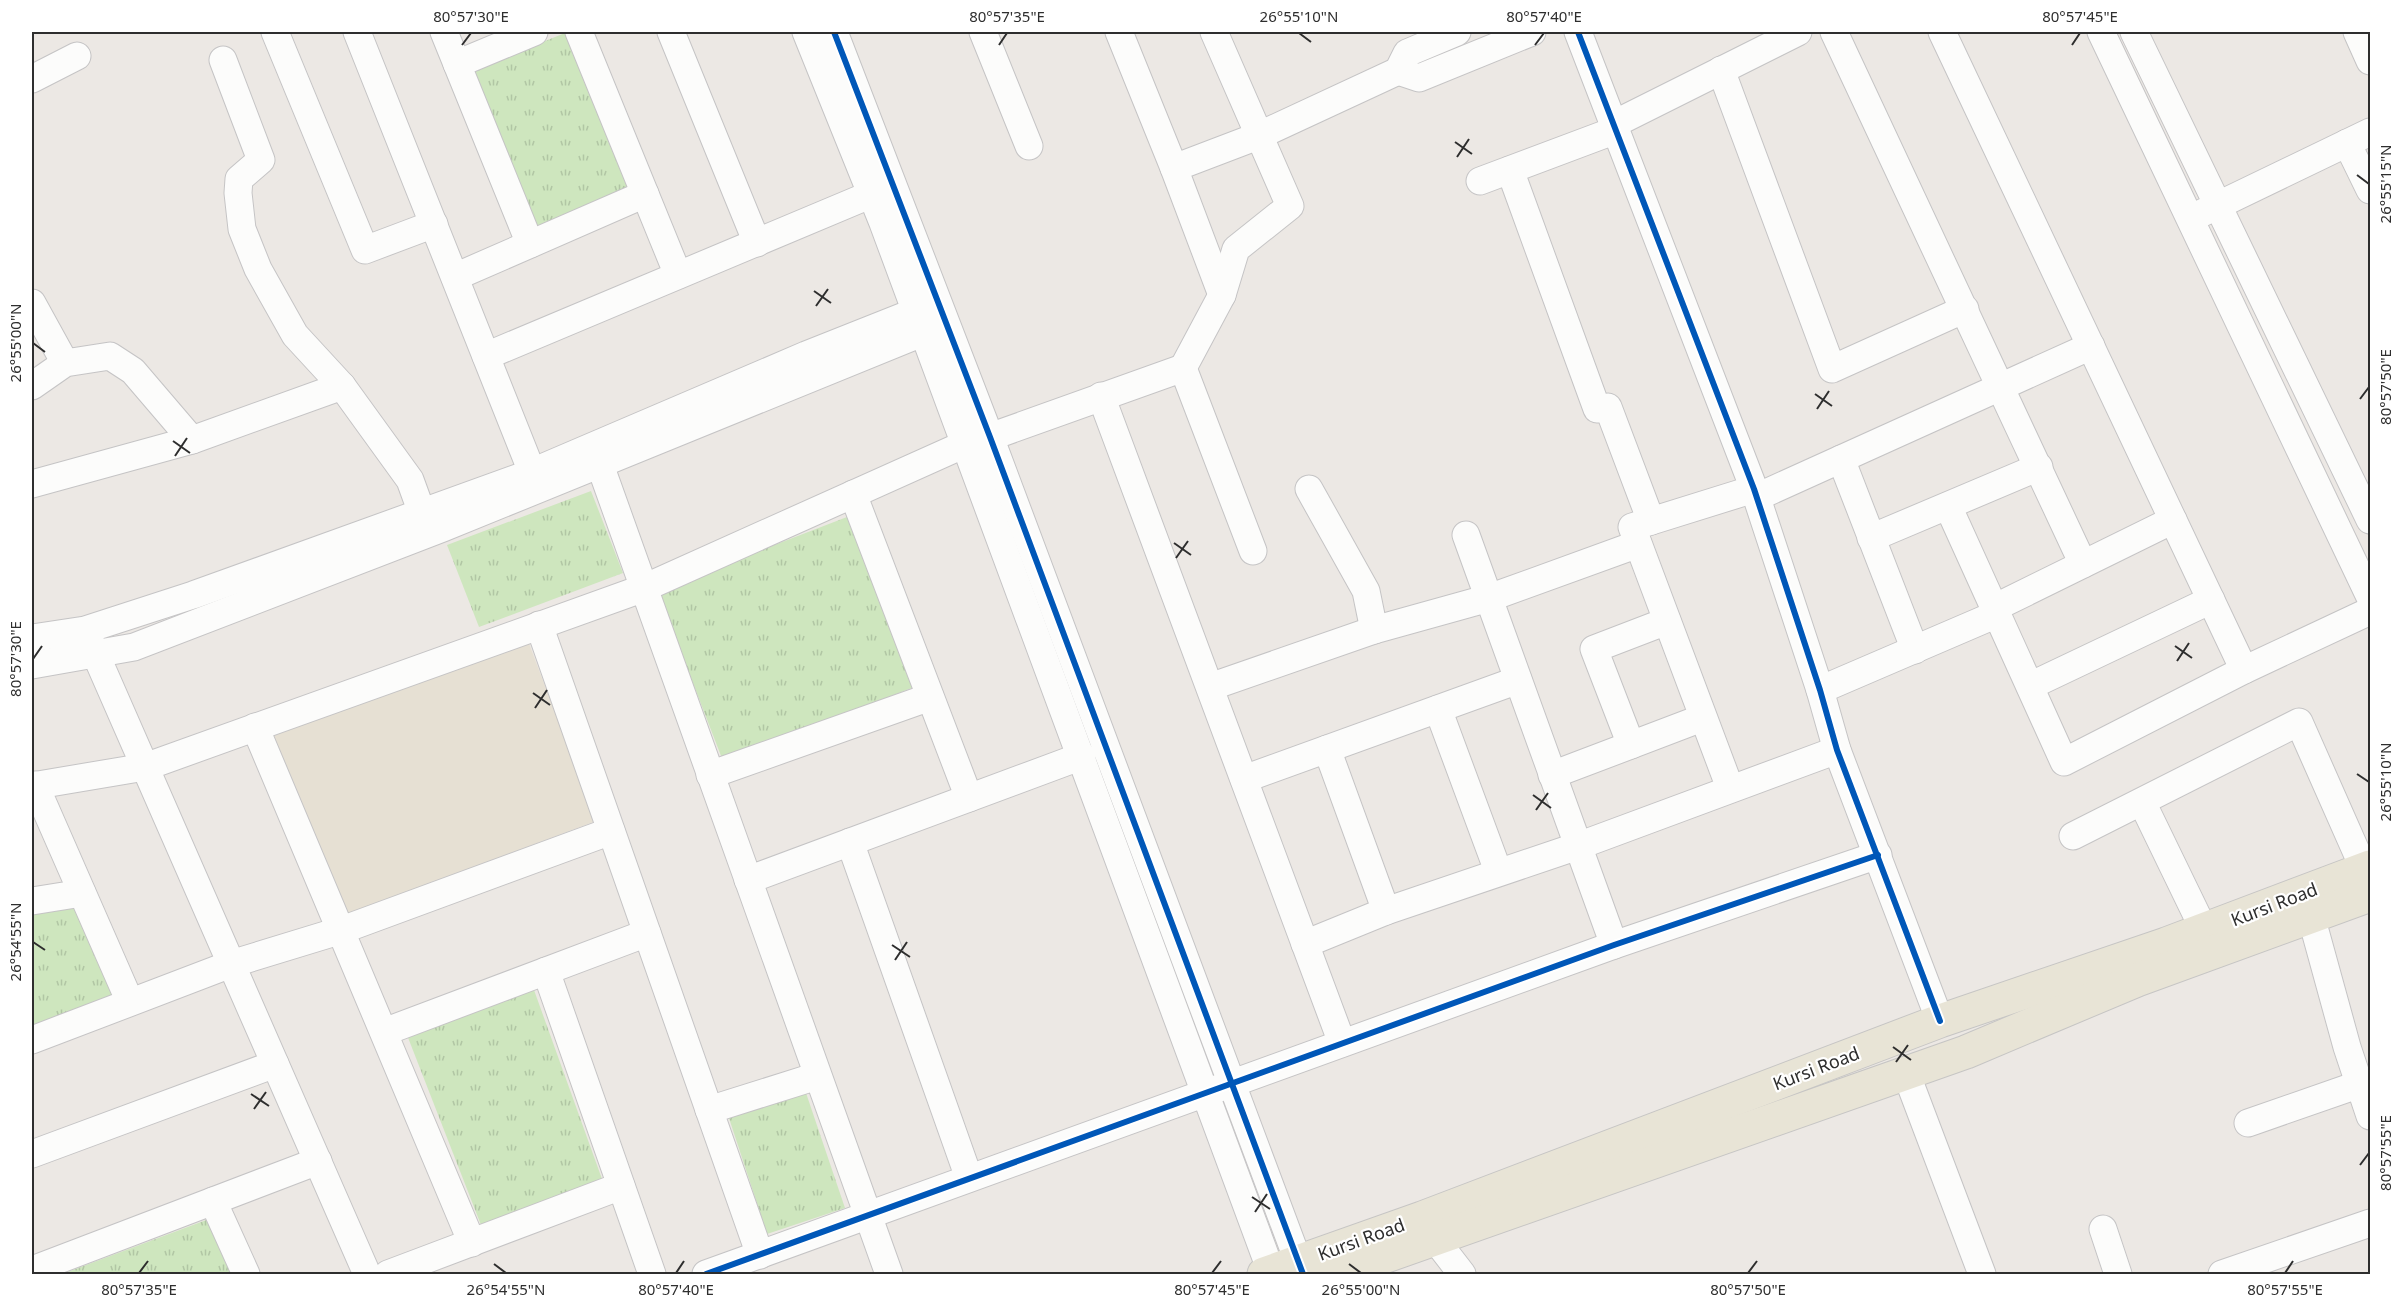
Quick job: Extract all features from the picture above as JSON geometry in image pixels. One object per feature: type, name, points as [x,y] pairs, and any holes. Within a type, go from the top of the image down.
[{"type":"main road","name":"Kursi Road","points":[[1335,1275],[1966,1052],[2137,980],[2368,877]]},
{"type":"main road","name":"Kursi Road","points":[[1282,1272],[1940,1022],[2204,930],[2307,904]]},
{"type":"street","points":[[275,32],[365,250],[434,224]]},
{"type":"street","points":[[357,32],[532,472]]},
{"type":"street","points":[[444,32],[530,244]]},
{"type":"street","points":[[457,64],[534,32]]},
{"type":"street","points":[[579,32],[678,275]]},
{"type":"street","points":[[671,32],[757,243]]},
{"type":"street","points":[[806,32],[872,194],[931,317]]},
{"type":"street","points":[[834,32],[931,317],[1231,1083],[1282,1272]]},
{"type":"street","points":[[983,32],[1029,146]]},
{"type":"street","points":[[1119,32],[1222,295]]},
{"type":"street","points":[[130,1002],[33,785],[145,766],[644,588],[978,440],[1183,368],[1222,295],[1236,249],[1290,206],[1214,32]]},
{"type":"street","points":[[1174,168],[1258,136],[1398,71],[1407,53],[1457,32]]},
{"type":"street","points":[[1398,71],[1419,78],[1532,32]]},
{"type":"street","points":[[1578,32],[1755,493],[1820,690],[1837,750],[1878,855],[1923,983],[1940,1022]]},
{"type":"street","points":[[1480,181],[1615,127],[1798,32]]},
{"type":"street","points":[[1834,32],[2083,564]]},
{"type":"street","points":[[1942,32],[2244,670]]},
{"type":"street","points":[[2101,32],[2370,597]]},
{"type":"street","points":[[2134,32],[2370,520]]},
{"type":"street","points":[[2357,32],[2370,61]]},
{"type":"street","points":[[32,79],[77,56]]},
{"type":"street","points":[[223,60],[261,160],[239,178],[238,193],[242,229],[258,269],[295,335],[342,386],[410,480],[422,513]]},
{"type":"street","points":[[1721,70],[1832,369],[1965,309]]},
{"type":"street","points":[[2190,219],[2359,137],[2370,190]]},
{"type":"street","points":[[1510,170],[1597,409],[1608,407],[1651,521]]},
{"type":"street","points":[[455,277],[645,194]]},
{"type":"street","points":[[486,356],[872,194]]},
{"type":"street","points":[[32,303],[65,363]]},
{"type":"street","points":[[32,638],[134,647],[443,528],[597,455],[931,317]]},
{"type":"street","points":[[1730,788],[1632,527],[1755,493],[1841,459],[2091,346]]},
{"type":"street","points":[[32,386],[65,363],[110,356],[133,371],[192,440]]},
{"type":"street","points":[[1183,368],[1253,551]]},
{"type":"street","points":[[32,484],[192,440],[342,386]]},
{"type":"street","points":[[1101,396],[1342,1043]]},
{"type":"street","points":[[978,440],[1082,756],[1205,1092],[1282,1272]]},
{"type":"street","points":[[32,665],[90,642],[193,595],[532,472],[597,455]]},
{"type":"street","points":[[597,455],[889,1275]]},
{"type":"street","points":[[1841,459],[1915,650]]},
{"type":"street","points":[[1871,538],[2039,467]]},
{"type":"street","points":[[1309,489],[1366,591],[1374,630]]},
{"type":"street","points":[[853,494],[969,798]]},
{"type":"street","points":[[1948,506],[2064,762],[2244,670],[2370,611]]},
{"type":"street","points":[[1820,690],[1915,650],[1996,611],[2083,564],[2173,520]]},
{"type":"street","points":[[1466,535],[1614,945]]},
{"type":"street","points":[[1209,687],[1374,630],[1489,598],[1638,544]]},
{"type":"street","points":[[2030,686],[2211,600]]},
{"type":"street","points":[[1631,745],[1594,649],[1666,621]]},
{"type":"street","points":[[539,625],[760,1255]]},
{"type":"street","points":[[90,642],[367,1275]]},
{"type":"street","points":[[1244,779],[1518,680]]},
{"type":"street","points":[[710,775],[930,697]]},
{"type":"street","points":[[1438,709],[1498,871]]},
{"type":"street","points":[[1552,775],[1702,718]]},
{"type":"street","points":[[2073,836],[2300,723],[2368,877]]},
{"type":"street","points":[[255,727],[472,1243]]},
{"type":"street","points":[[1327,749],[1386,911]]},
{"type":"street","points":[[1305,944],[1386,911],[1498,871],[1578,846],[1837,750]]},
{"type":"street","points":[[748,880],[1082,756]]},
{"type":"street","points":[[2142,802],[2204,930]]},
{"type":"street","points":[[32,1040],[231,964],[342,930],[611,831]]},
{"type":"street","points":[[850,842],[969,1178]]},
{"type":"street","points":[[706,1275],[1614,945],[1878,855]]},
{"type":"street","points":[[32,901],[82,893]]},
{"type":"street","points":[[2307,904],[2370,1116]]},
{"type":"street","points":[[384,1032],[647,933]]},
{"type":"street","points":[[546,971],[652,1275]]},
{"type":"street","points":[[32,1154],[275,1064]]},
{"type":"street","points":[[1906,1073],[1982,1275]]},
{"type":"street","points":[[709,1110],[817,1076]]},
{"type":"street","points":[[2248,1123],[2360,1084]]},
{"type":"street","points":[[32,1270],[318,1161]]},
{"type":"street","points":[[388,1275],[621,1186]]},
{"type":"street","points":[[213,1201],[246,1275]]},
{"type":"street","points":[[2222,1275],[2370,1223]]},
{"type":"street","points":[[2103,1229],[2118,1275]]},
{"type":"street","points":[[1435,1239],[1461,1275]]},
{"type":"shaded area","points":[[528,641],[596,821],[342,916],[273,736]]},
{"type":"green space","points":[[565,33],[630,192],[538,229],[473,70]]},
{"type":"green space","points":[[591,491],[623,573],[479,627],[447,545]]},
{"type":"green space","points":[[847,517],[914,687],[723,761],[657,590]]},
{"type":"green space","points":[[74,907],[116,1000],[32,1030],[32,913]]},
{"type":"green space","points":[[534,990],[602,1179],[481,1225],[407,1035]]},
{"type":"green space","points":[[805,1090],[845,1208],[767,1234],[728,1115]]},
{"type":"green space","points":[[209,1219],[233,1274],[62,1274]]},
{"type":"cycle path","points":[[834,32],[990,437],[1303,1274]]},
{"type":"cycle path","points":[[1578,32],[1754,489],[1820,690],[1837,750],[1940,1021]]},
{"type":"cycle path","points":[[706,1274],[1614,945],[1878,855]]}]
